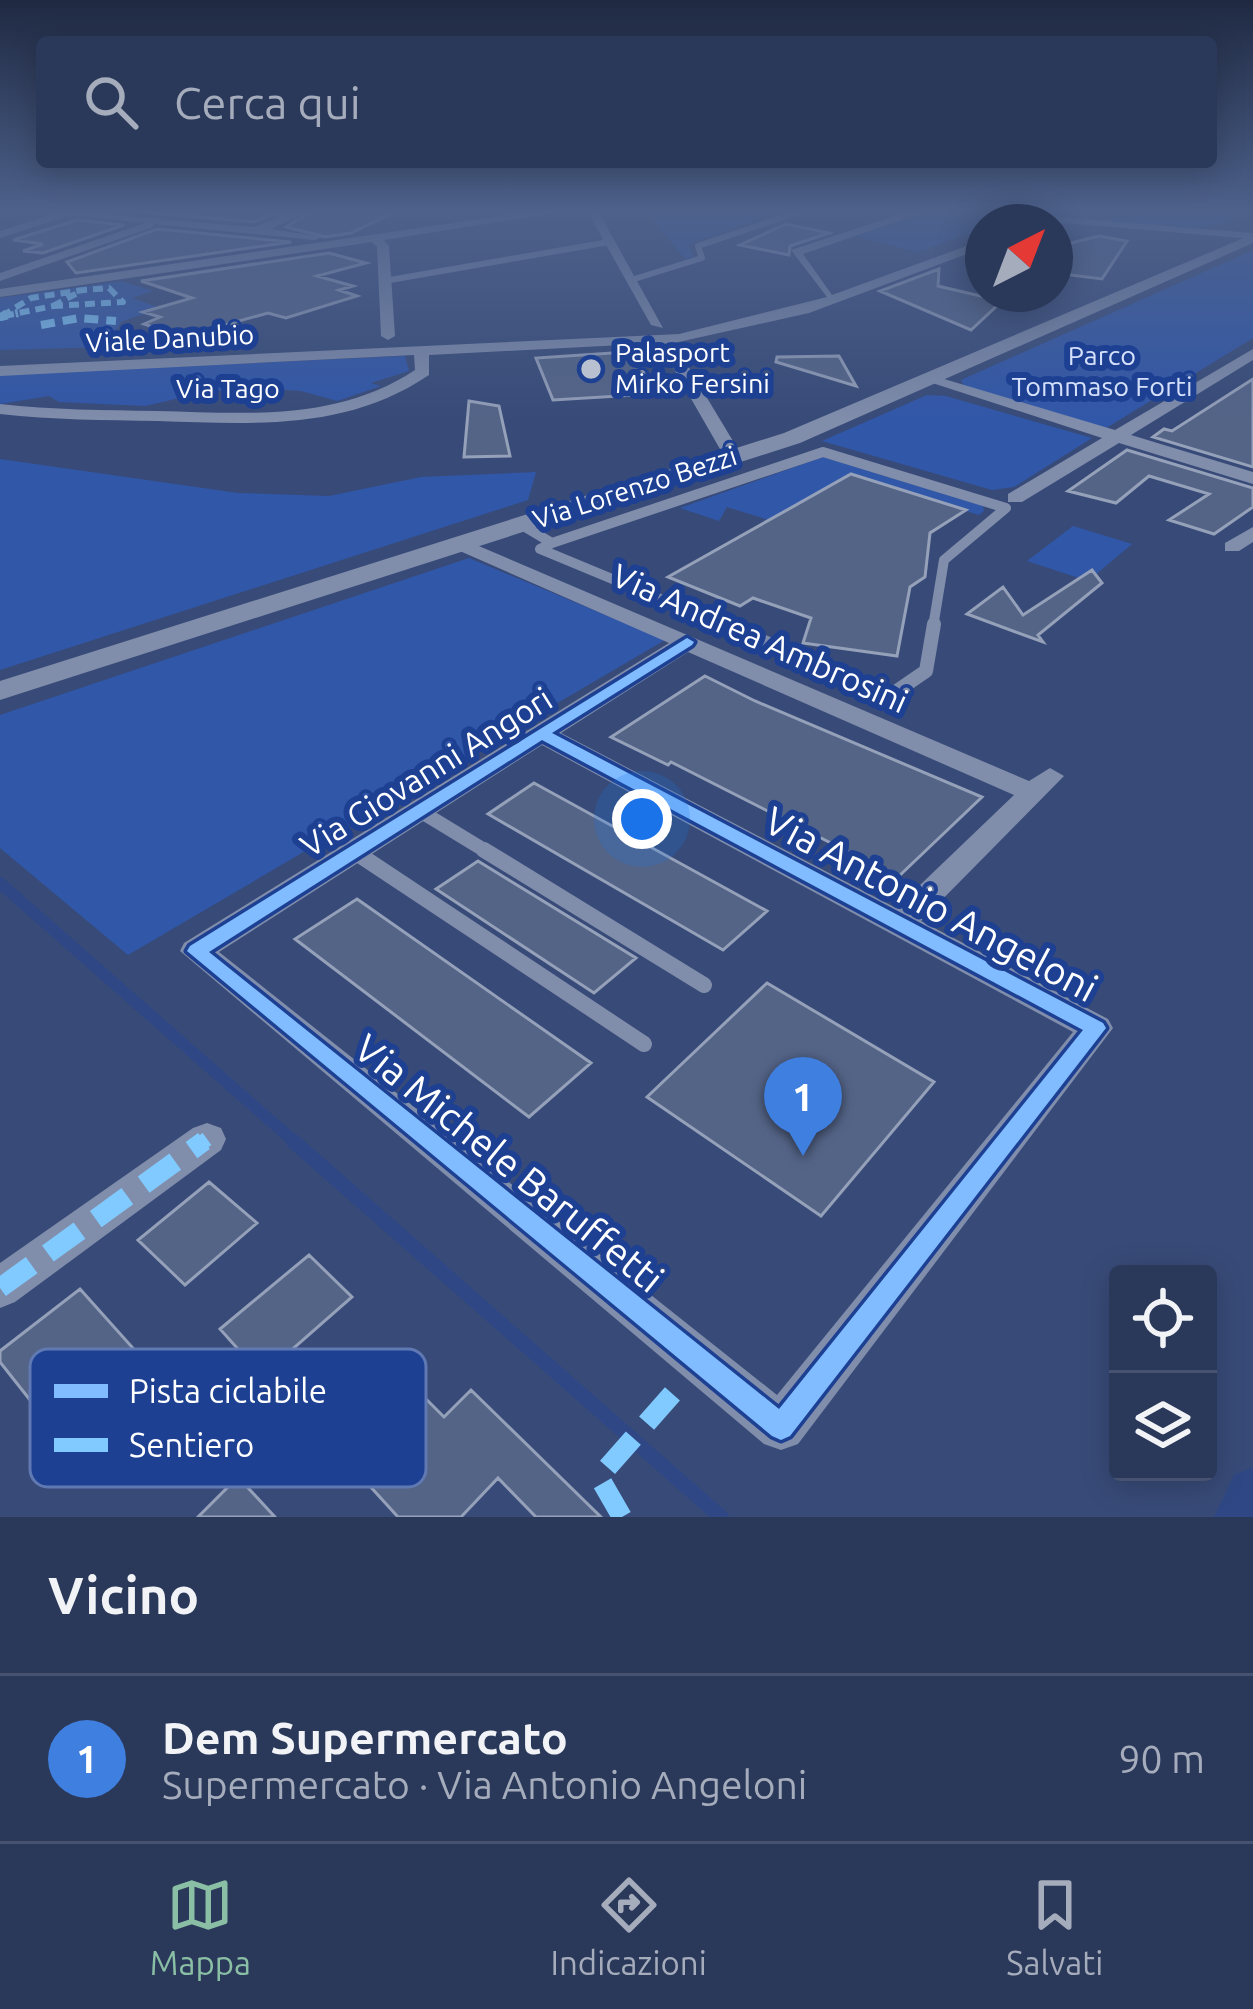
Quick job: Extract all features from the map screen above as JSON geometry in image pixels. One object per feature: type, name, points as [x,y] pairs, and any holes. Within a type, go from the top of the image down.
[{"type":"street","points":[[9,280],[47,287]]},
{"type":"street","points":[[0,293],[96,280]]},
{"type":"street","points":[[631,280],[733,456]]},
{"type":"street","points":[[816,280],[827,293]]},
{"type":"street","name":"Viale Danubio","points":[[661,332],[689,322],[764,313],[867,280]]},
{"type":"street","name":"Viale Danubio","points":[[0,371],[55,361],[388,336],[504,339],[708,332],[822,304],[884,280]]},
{"type":"street","name":"Via Lorenzo Bezzi","points":[[0,691],[792,439],[1149,280]]},
{"type":"street","points":[[384,281],[388,336]]},
{"type":"street","points":[[689,322],[709,327],[708,332]]},
{"type":"street","name":"Viale Danubio","points":[[0,354],[55,361],[422,349],[504,339]]},
{"type":"street","name":"Via Tago","points":[[0,409],[242,420],[296,416],[370,400],[416,378],[425,368],[422,349]]},
{"type":"street","points":[[1015,498],[1253,354]]},
{"type":"street","points":[[928,380],[1253,478]]},
{"type":"street","points":[[1232,547],[1253,533]]},
{"type":"street","name":"Via Andrea Ambrosini","points":[[460,544],[687,642],[1042,785],[898,925]]},
{"type":"street","name":"Via Giovanni Angori","points":[[196,951],[687,642]]},
{"type":"street","name":"Via Antonio Angeloni","points":[[542,734],[1096,1028],[781,1427]]},
{"type":"street","name":"Via Michele Baruffetti","points":[[196,951],[781,1427]]},
{"type":"street","points":[[0,1288],[206,1139]]},
{"type":"lane","points":[[384,281],[391,280]]},
{"type":"lane","points":[[520,524],[552,543],[823,452],[1006,508],[944,560],[926,670],[891,695],[540,549],[552,543]]},
{"type":"lane","points":[[420,811],[704,986]]},
{"type":"lane","points":[[355,852],[644,1044]]},
{"type":"green space","name":"Parco Tommaso Forti","points":[[1186,280],[1253,280],[1253,338],[1103,430],[965,388],[961,380]]},
{"type":"green space","points":[[121,281],[153,291],[132,298],[160,308],[121,322],[108,347],[0,350],[0,298]]},
{"type":"green space","points":[[405,356],[409,371],[337,401],[301,391],[255,388],[206,392],[145,406],[59,402],[49,396],[0,404],[0,375]]},
{"type":"green space","points":[[927,395],[946,396],[1092,438],[1014,487],[992,490],[822,441]]},
{"type":"green space","points":[[823,457],[983,506],[984,511],[979,515],[855,477],[772,521],[727,507],[719,521],[680,508]]},
{"type":"green space","points":[[0,459],[238,493],[329,496],[421,477],[536,472],[528,500],[0,670]]},
{"type":"green space","points":[[1073,526],[1132,544],[1088,581],[1027,561]]},
{"type":"green space","points":[[469,558],[665,640],[128,955],[0,848],[0,715]]},
{"type":"building","points":[[331,280],[353,286],[339,290],[357,296],[286,318],[268,313],[181,337],[144,324],[160,317],[143,312],[192,298],[141,281]]},
{"type":"building","points":[[910,280],[938,280],[938,286],[965,292],[965,312],[990,312],[971,330],[880,291]]},
{"type":"building","name":"Palasport Mirko Fersini","points":[[627,352],[637,356],[649,387],[633,388],[637,395],[553,400],[536,358]]},
{"type":"building","points":[[839,356],[856,386],[776,362],[777,357]]},
{"type":"building","points":[[1253,379],[1253,467],[1153,437],[1164,429],[1172,431]]},
{"type":"building","points":[[469,401],[499,406],[510,456],[464,457]]},
{"type":"building","points":[[1127,450],[1253,488],[1253,507],[1214,534],[1169,520],[1209,494],[1149,476],[1116,503],[1068,491]]},
{"type":"building","points":[[851,474],[966,510],[930,533],[925,577],[910,587],[897,656],[803,643],[811,618],[753,598],[740,606],[668,577]]},
{"type":"building","points":[[1092,570],[1102,583],[1038,635],[1043,642],[967,614],[1003,587],[1023,615]]},
{"type":"building","points":[[705,676],[982,797],[898,877],[671,762],[668,765],[611,737]]},
{"type":"building","points":[[534,783],[767,911],[723,950],[488,814]]},
{"type":"building","points":[[478,861],[636,958],[594,993],[436,889]]},
{"type":"building","points":[[357,899],[591,1063],[529,1117],[295,939]]},
{"type":"building","points":[[767,983],[934,1082],[821,1216],[647,1097]]},
{"type":"building","points":[[209,1182],[257,1223],[185,1285],[138,1240]]},
{"type":"building","points":[[309,1255],[352,1297],[293,1349],[238,1349],[220,1329]]},
{"type":"building","points":[[80,1289],[134,1349],[30,1349],[30,1400],[0,1362],[0,1351]]},
{"type":"building","points":[[471,1390],[601,1517],[536,1517],[498,1478],[461,1517],[398,1517],[371,1487],[426,1487],[426,1399],[444,1417]]},
{"type":"building","points":[[228,1487],[247,1487],[275,1517],[198,1517]]},
{"type":"waterway","points":[[0,883],[297,1144]]},
{"type":"waterway","points":[[293,1141],[721,1517]]},
{"type":"waterway","points":[[1241,1517],[1253,1494]]},
{"type":"marked path","points":[[53,306],[83,290],[109,288],[123,302],[53,306],[1,317],[31,298],[83,290]]},
{"type":"marked path","points":[[41,325],[79,318],[116,321]]},
{"type":"marked path","points":[[0,1288],[207,1139]]},
{"type":"marked path","points":[[622,1517],[599,1477],[683,1382]]},
{"type":"cycle path","points":[[542,734],[1096,1028],[781,1427],[196,951],[687,642]]},
{"type":"place","name":"Palasport Mirko Fersini","points":[[591,369]]},
{"type":"place","name":"Dem Supermercato","points":[[803,1156]]}]
